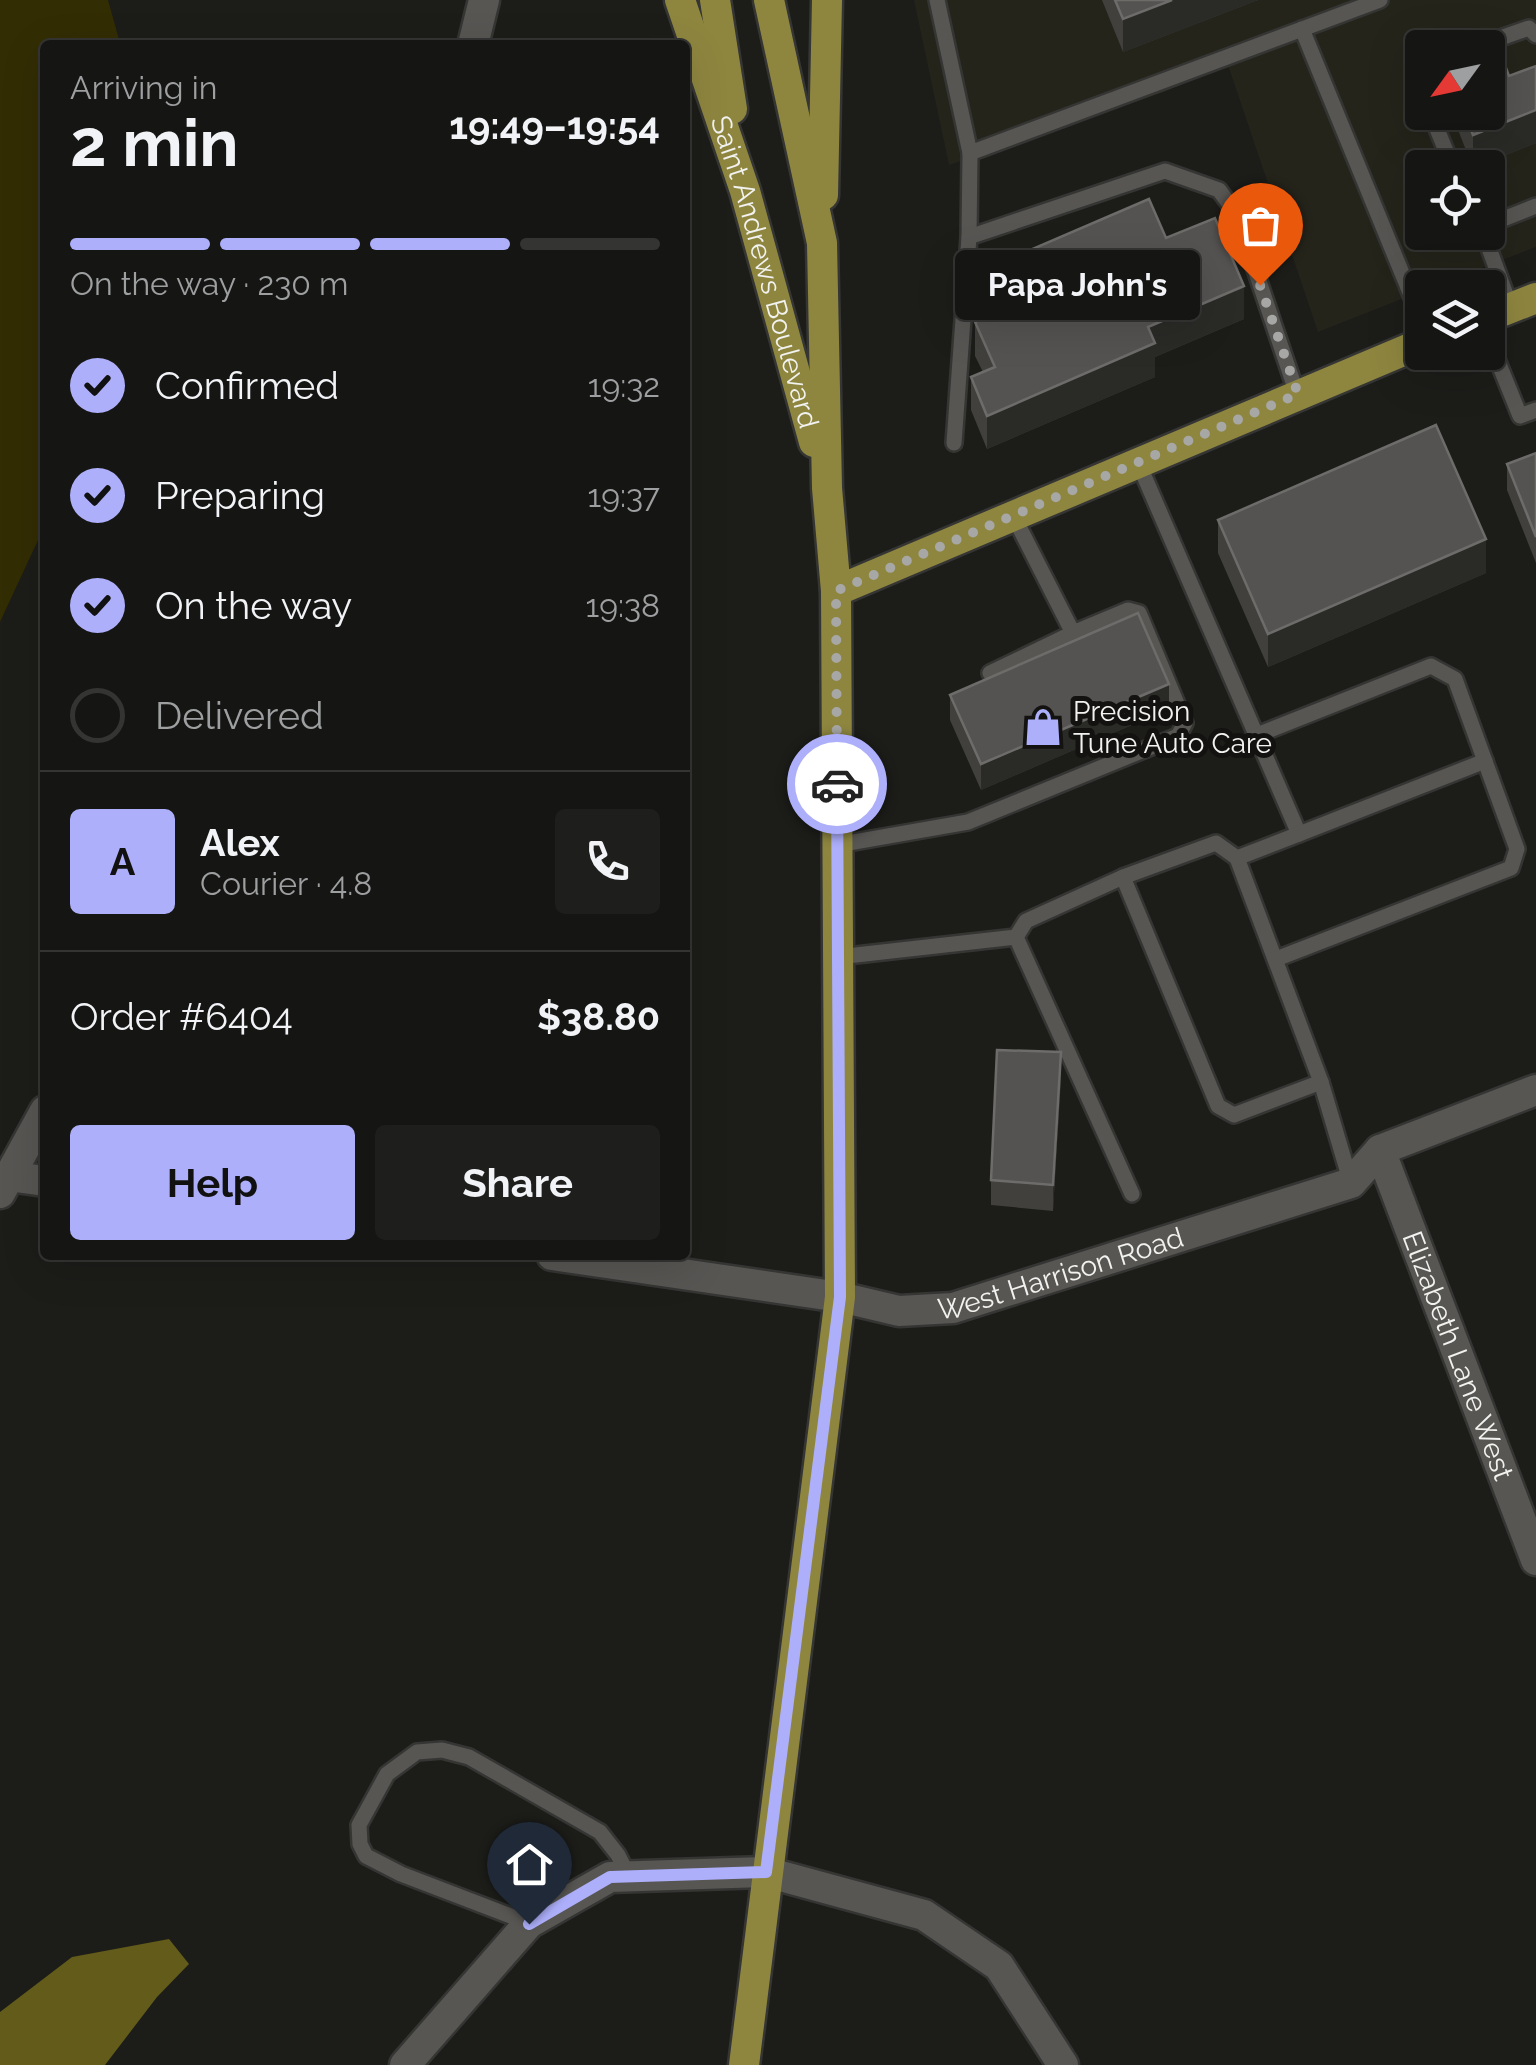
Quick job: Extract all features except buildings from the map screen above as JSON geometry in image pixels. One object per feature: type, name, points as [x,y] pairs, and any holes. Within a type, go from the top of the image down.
[{"type":"main road","name":"Saint Andrews Boulevard","points":[[680,0],[745,190],[827,488]]},
{"type":"main road","points":[[715,0],[745,190]]},
{"type":"main road","name":"Saint Andrews Boulevard","points":[[744,2065],[840,1297],[836,591],[827,488],[822,243],[769,0]]},
{"type":"main road","points":[[822,243],[827,0]]},
{"type":"main road","points":[[836,591],[1405,350]]},
{"type":"street","points":[[474,40],[484,0]]},
{"type":"street","points":[[1352,1183],[1380,1150],[1536,1090]]},
{"type":"street","points":[[4,1184],[40,1120]]},
{"type":"street","name":"Elizabeth Lane West","points":[[1380,1150],[1536,1560]]},
{"type":"street","points":[[4,1184],[40,1181]]},
{"type":"street","name":"West Harrison Road","points":[[586,1260],[840,1297],[899,1311],[954,1308],[1352,1183]]},
{"type":"street","points":[[405,2065],[529,1924],[610,1877],[766,1872],[924,1915],[999,1966],[1063,2065]]},
{"type":"lane","points":[[937,0],[970,153],[969,236],[954,442]]},
{"type":"lane","points":[[970,153],[1375,1]]},
{"type":"lane","points":[[1505,36],[1529,28],[1536,35]]},
{"type":"lane","points":[[1302,29],[1405,280]]},
{"type":"lane","points":[[969,236],[1166,170],[1219,190],[1236,213],[1298,394]]},
{"type":"lane","points":[[1505,218],[1536,206]]},
{"type":"lane","points":[[1490,250],[1511,308]]},
{"type":"lane","points":[[1501,370],[1520,416],[1536,410]]},
{"type":"lane","points":[[1138,462],[1299,834]]},
{"type":"lane","points":[[1013,516],[1073,633]]},
{"type":"lane","points":[[837,845],[968,822],[1178,736],[1185,722],[1139,613],[1128,610],[990,673]]},
{"type":"lane","points":[[1257,735],[1431,666],[1455,680],[1517,849],[1511,868],[1276,959]]},
{"type":"lane","points":[[1237,858],[1485,761]]},
{"type":"lane","points":[[1016,937],[1026,921],[1124,877],[1216,842],[1237,858],[1321,1082],[1352,1183]]},
{"type":"lane","points":[[1124,877],[1218,1106],[1234,1115],[1321,1082]]},
{"type":"lane","points":[[838,958],[1016,937]]},
{"type":"lane","points":[[1016,937],[1132,1194]]},
{"type":"lane","points":[[529,1924],[366,1856],[360,1844],[359,1825],[388,1774],[417,1752],[442,1750],[468,1757],[600,1832],[629,1877]]},
{"type":"shaded area","points":[[0,0],[108,0],[119,40],[40,40],[40,536],[0,622]]},
{"type":"shaded area","points":[[914,0],[1536,0],[1536,247],[1476,270],[1405,270],[1405,298],[1318,332],[1228,65],[1164,92],[949,165]]},
{"type":"shaded area","points":[[169,1939],[189,1964],[157,1997],[105,2065],[0,2065],[0,2012],[72,1957]]},
{"type":"way so far","points":[[837,784],[836,591],[1298,394],[1260,285]]},
{"type":"place","name":"Papa John's","points":[[1260,285]]},
{"type":"place","name":"Precision Tune Auto Care","points":[[1043,727]]},
{"type":"route","points":[[529,1924],[610,1877],[766,1872],[840,1297],[837,784]]}]
